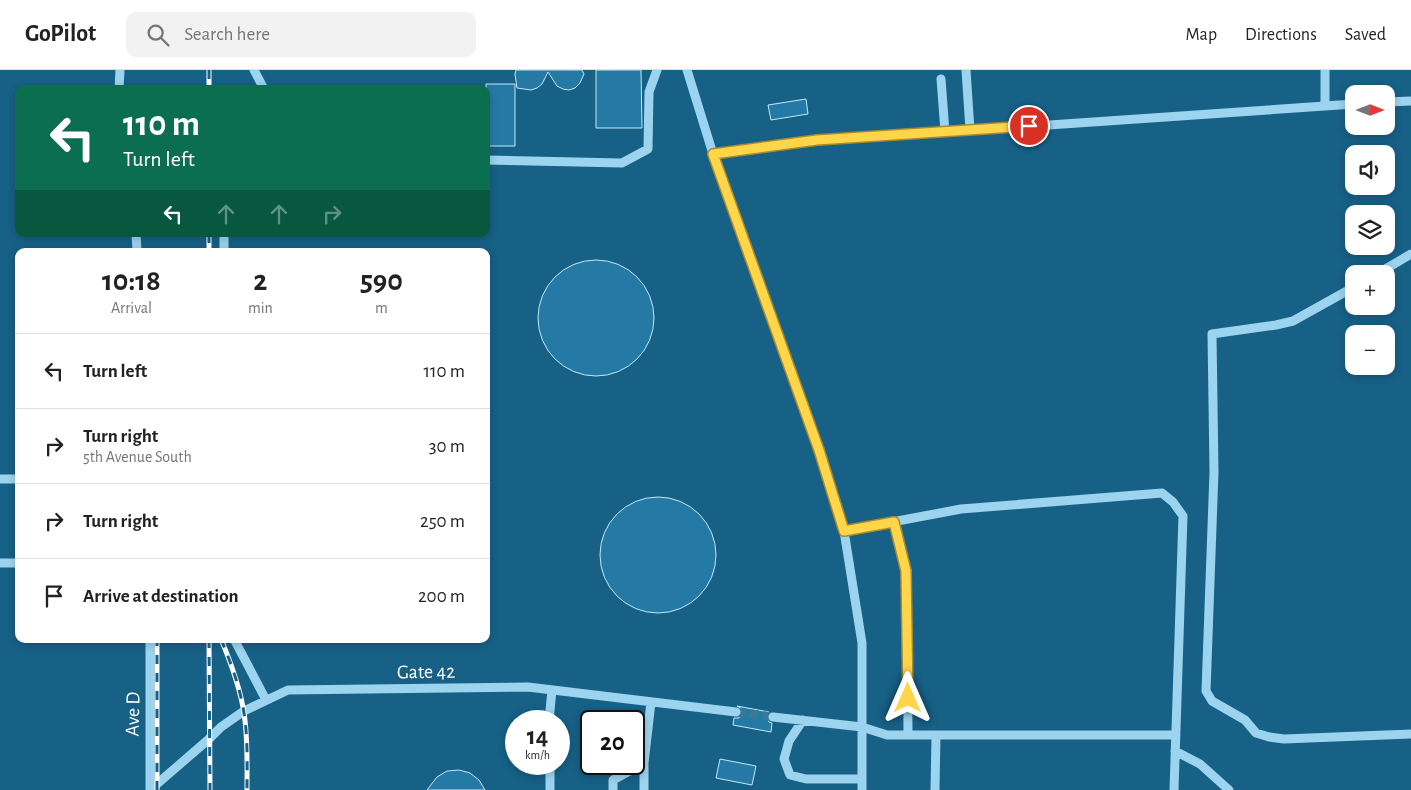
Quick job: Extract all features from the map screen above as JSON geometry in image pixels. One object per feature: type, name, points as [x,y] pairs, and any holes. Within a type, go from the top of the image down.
[{"type":"street","points":[[120,70],[120,85]]},
{"type":"street","points":[[254,70],[262,85]]},
{"type":"street","points":[[490,160],[622,163],[648,148],[649,92],[657,70]]},
{"type":"street","points":[[687,70],[713,154],[819,450],[844,531],[862,643],[862,790]]},
{"type":"street","points":[[966,70],[970,130]]},
{"type":"street","points":[[1324,106],[1325,70]]},
{"type":"street","points":[[941,79],[945,132]]},
{"type":"street","points":[[1395,102],[1411,101]]},
{"type":"street","points":[[713,154],[817,140],[1345,105]]},
{"type":"street","points":[[1392,265],[1411,254]]},
{"type":"street","points":[[1345,292],[1293,320],[1276,325],[1212,334],[1214,472],[1206,691],[1212,701],[1245,720],[1256,733],[1269,738],[1411,734]]},
{"type":"street","points":[[0,479],[15,479]]},
{"type":"street","points":[[844,531],[961,509],[1162,492],[1173,502],[1183,516],[1174,790]]},
{"type":"street","points":[[894,522],[906,571],[908,735]]},
{"type":"street","points":[[0,563],[15,563]]},
{"type":"street","name":"Ave D","points":[[150,643],[150,790]]},
{"type":"street","points":[[236,643],[266,700]]},
{"type":"street","name":"Gate 42","points":[[150,790],[209,740],[221,727],[244,711],[288,690],[528,687],[736,712]]},
{"type":"street","points":[[550,710],[552,690]]},
{"type":"street","points":[[645,754],[651,702]]},
{"type":"street","points":[[773,717],[862,727],[887,735],[1176,735]]},
{"type":"street","points":[[803,720],[789,741],[784,759],[790,775],[806,779],[862,779]]},
{"type":"street","points":[[935,790],[936,735]]},
{"type":"street","points":[[1176,751],[1200,764],[1229,790]]},
{"type":"street","points":[[550,775],[550,790]]},
{"type":"street","points":[[613,790],[613,780],[622,775]]},
{"type":"street","points":[[644,775],[644,790]]},
{"type":"building","points":[[516,70],[582,70],[584,74],[580,83],[575,88],[569,90],[557,86],[548,72],[542,84],[531,90],[517,88]]},
{"type":"building","points":[[596,70],[641,70],[642,128],[596,128]]},
{"type":"building","points":[[515,84],[515,146],[490,146],[490,85],[486,85]]},
{"type":"building","points":[[806,99],[808,114],[771,120],[768,105]]},
{"type":"building","points":[[596,260],[618,265],[637,277],[649,296],[654,318],[649,340],[637,359],[618,371],[596,376],[574,371],[555,359],[543,340],[538,318],[543,296],[555,277],[574,265]]},
{"type":"building","points":[[658,497],[680,502],[699,514],[711,533],[716,555],[711,577],[699,596],[680,608],[658,613],[636,608],[617,596],[605,577],[600,555],[605,533],[617,514],[636,502]]},
{"type":"building","points":[[737,706],[769,712],[767,717],[769,722],[772,723],[771,732],[733,725],[734,718],[739,718],[742,713],[742,709]]},
{"type":"building","points":[[720,759],[756,766],[752,785],[716,778]]},
{"type":"building","points":[[459,770],[470,773],[479,780],[485,790],[427,790],[437,777],[447,771]]},
{"type":"tunnel","points":[[736,712],[773,717]]},
{"type":"railway","points":[[209,70],[209,85]]},
{"type":"railway","points":[[209,237],[209,248]]},
{"type":"railway","points":[[157,643],[157,790]]},
{"type":"railway","points":[[209,643],[210,790]]},
{"type":"railway","points":[[223,643],[235,675],[244,713],[247,741],[247,790]]},
{"type":"route","points":[[908,698],[906,571],[894,522],[844,531],[819,450],[713,154],[817,140],[1029,126]]}]
